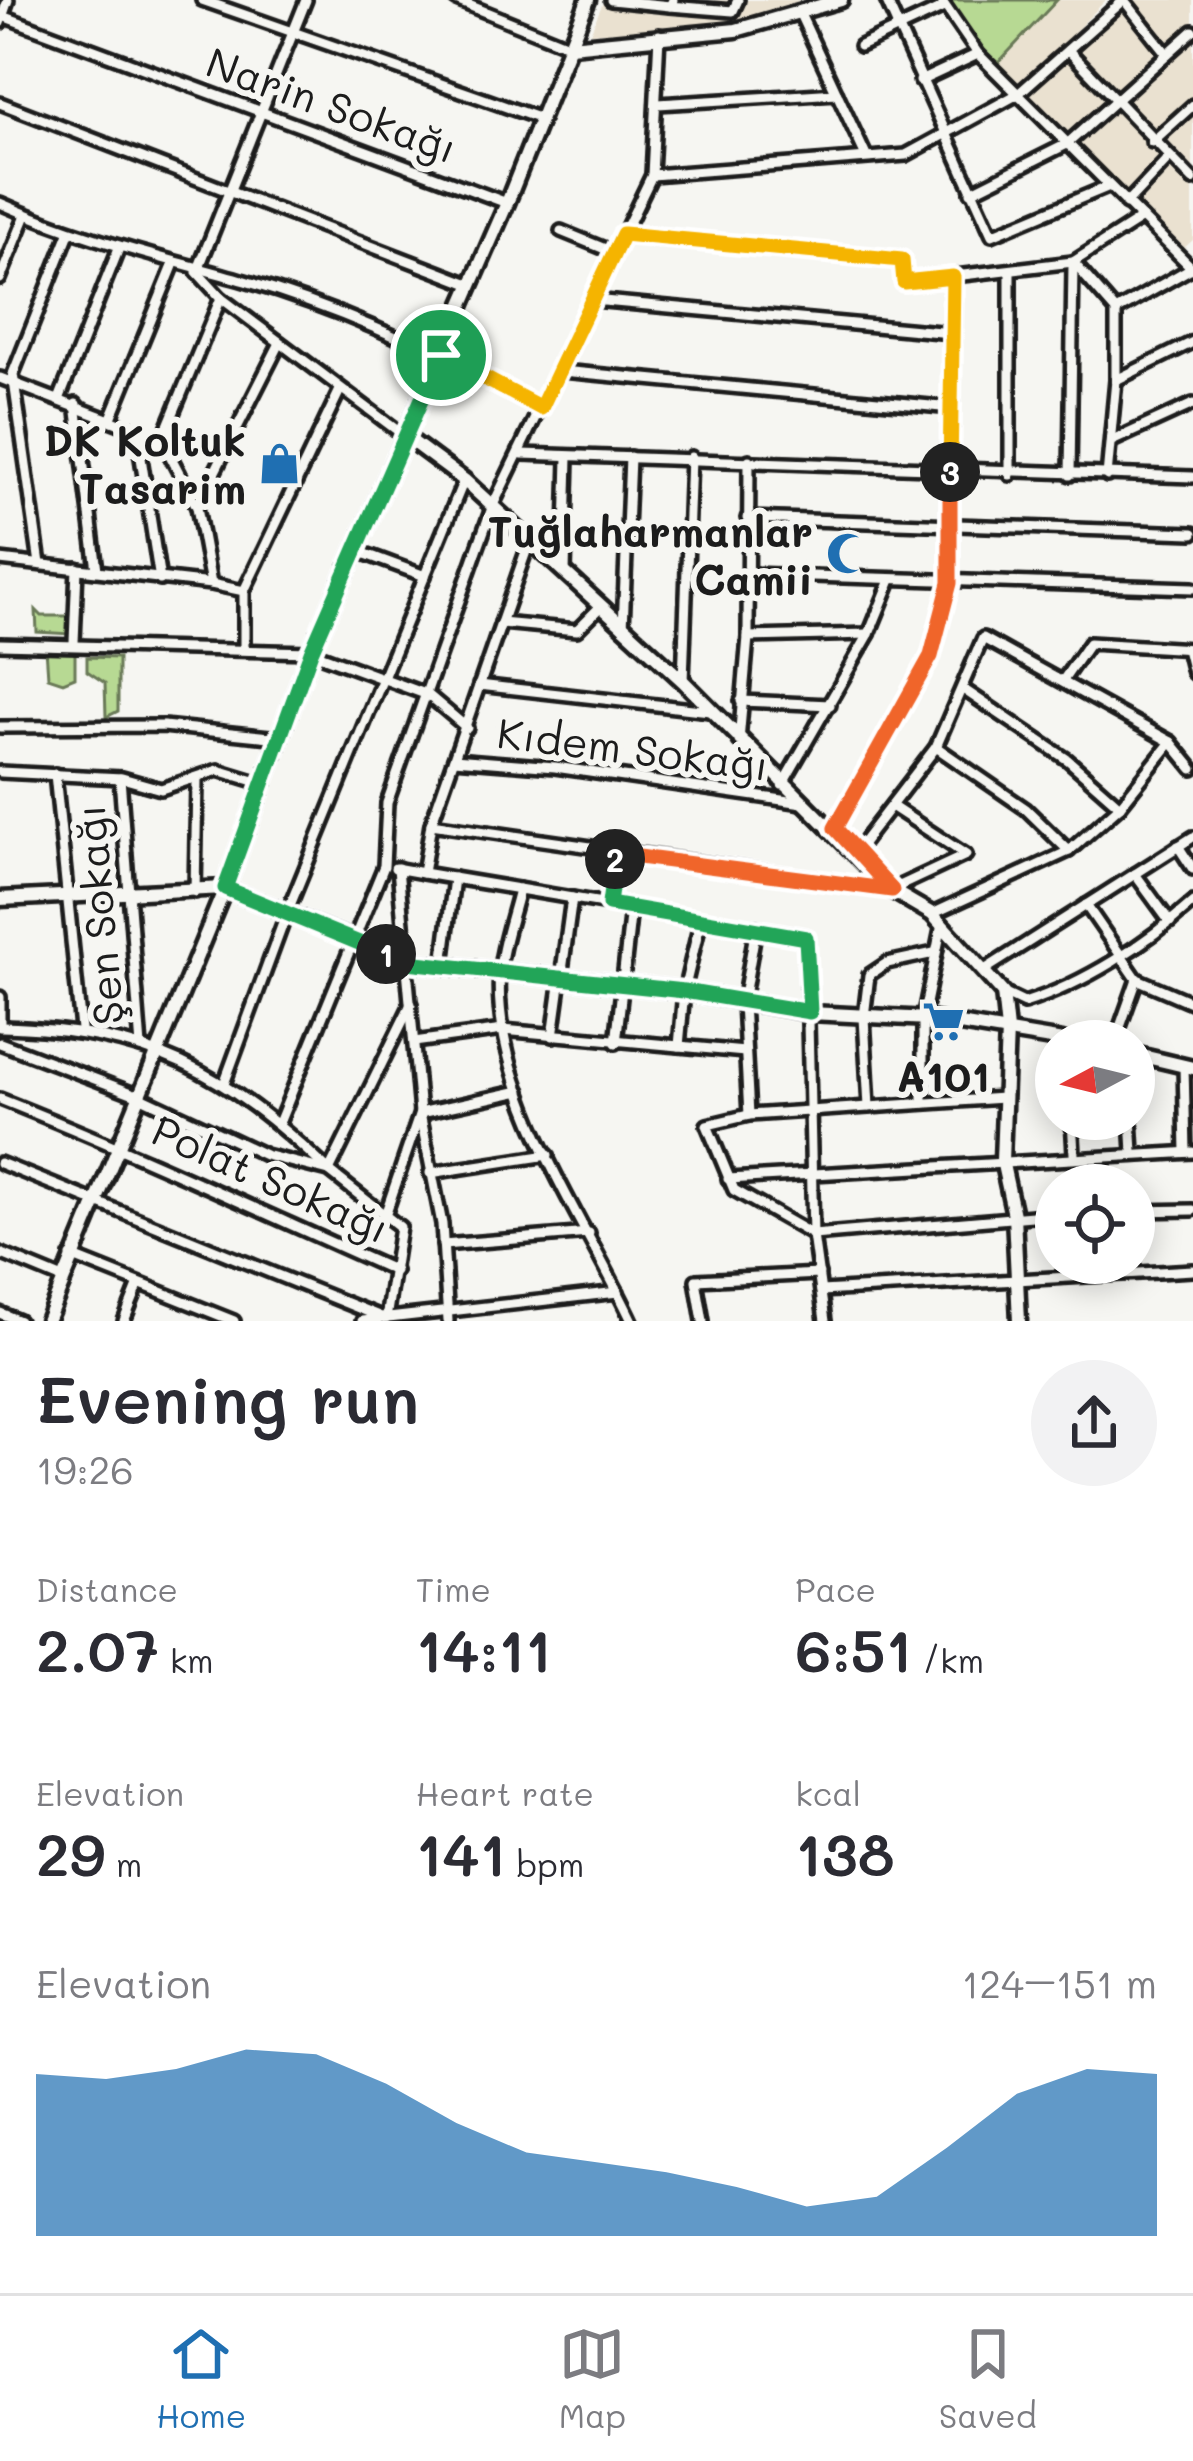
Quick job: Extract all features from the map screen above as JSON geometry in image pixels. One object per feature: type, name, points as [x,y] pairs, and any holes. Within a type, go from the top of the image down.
[{"type":"street","points":[[1,18],[8,0]]},
{"type":"street","points":[[202,0],[541,119]]},
{"type":"street","points":[[196,272],[232,194],[306,0]]},
{"type":"street","points":[[456,0],[571,46],[736,30],[841,0]]},
{"type":"street","points":[[47,1321],[137,1095],[148,1048],[225,888],[311,652],[507,203],[588,0]]},
{"type":"street","points":[[611,0],[733,11],[738,0]]},
{"type":"street","points":[[886,0],[992,235],[1107,187]]},
{"type":"street","points":[[652,175],[906,155],[1018,94],[1124,0],[1167,54]]},
{"type":"street","points":[[860,46],[943,3],[978,54],[1193,268],[1116,310]]},
{"type":"street","points":[[800,14],[866,156]]},
{"type":"street","name":"Narin Sokağı","points":[[1,18],[507,203]]},
{"type":"street","points":[[970,192],[1067,144],[1193,31]]},
{"type":"street","points":[[279,1124],[384,866],[387,803],[494,506],[652,175],[659,35]]},
{"type":"street","points":[[1068,50],[1152,142],[1192,175]]},
{"type":"street","points":[[920,82],[978,54]]},
{"type":"street","points":[[658,104],[837,93]]},
{"type":"street","points":[[0,103],[472,285]]},
{"type":"street","points":[[1152,142],[1193,105]]},
{"type":"street","points":[[1126,204],[1170,157]]},
{"type":"street","points":[[0,203],[69,233],[309,303],[441,355],[541,408]]},
{"type":"street","points":[[0,279],[26,215]]},
{"type":"street","points":[[623,234],[902,260],[904,282],[1010,274],[1072,262],[1142,218]]},
{"type":"street","points":[[561,231],[615,253]]},
{"type":"street","points":[[40,564],[12,382],[69,233]]},
{"type":"street","points":[[60,397],[119,248]]},
{"type":"street","points":[[1072,262],[1116,310],[1116,380],[1107,476]]},
{"type":"street","points":[[1070,475],[1072,262]]},
{"type":"street","points":[[111,418],[173,266]]},
{"type":"street","points":[[196,272],[221,298],[494,506],[683,681],[892,890],[937,919],[986,969],[1003,993],[1007,1030],[1002,1160],[1014,1215],[1019,1321]]},
{"type":"street","points":[[1010,274],[1010,475]]},
{"type":"street","points":[[835,828],[931,656],[950,583],[953,277]]},
{"type":"street","points":[[162,440],[221,298]]},
{"type":"street","points":[[593,300],[951,333]]},
{"type":"street","points":[[1116,380],[1193,342]]},
{"type":"street","points":[[197,507],[280,343]]},
{"type":"street","points":[[562,371],[952,408]]},
{"type":"street","points":[[0,378],[60,397],[162,440],[197,507],[211,584]]},
{"type":"street","points":[[244,648],[244,591],[340,390]]},
{"type":"street","points":[[76,404],[98,570]]},
{"type":"street","points":[[1112,441],[1193,404]]},
{"type":"street","points":[[137,431],[160,580]]},
{"type":"street","points":[[522,454],[691,457],[1010,475],[1193,477]]},
{"type":"street","points":[[565,573],[568,457]]},
{"type":"street","points":[[683,681],[691,457]]},
{"type":"street","points":[[623,628],[630,458]]},
{"type":"street","points":[[739,741],[748,637],[749,460]]},
{"type":"street","points":[[224,1084],[381,675],[464,480]]},
{"type":"street","points":[[747,518],[1193,533]]},
{"type":"street","points":[[423,873],[431,824],[530,540]]},
{"type":"street","points":[[356,550],[425,576]]},
{"type":"street","points":[[0,560],[244,591]]},
{"type":"street","points":[[74,642],[77,568]]},
{"type":"street","points":[[747,574],[1193,588]]},
{"type":"street","points":[[782,785],[869,634],[891,580]]},
{"type":"street","points":[[501,623],[577,630],[601,607]]},
{"type":"street","points":[[748,637],[869,634]]},
{"type":"street","points":[[857,850],[936,747],[983,638],[1171,742],[1193,769]]},
{"type":"street","points":[[0,644],[74,642],[311,652],[428,695],[467,728]]},
{"type":"street","points":[[1064,679],[1090,643],[1190,649],[1193,673]]},
{"type":"street","points":[[478,685],[710,711]]},
{"type":"street","points":[[963,689],[1068,760],[1120,806]]},
{"type":"street","points":[[741,701],[830,705]]},
{"type":"street","points":[[0,727],[163,726],[280,738]]},
{"type":"street","points":[[937,919],[1070,851],[1120,806],[1171,742]]},
{"type":"street","points":[[936,747],[1026,809],[1070,851]]},
{"type":"street","name":"Kıdem Sokağı","points":[[454,760],[555,766],[803,803]]},
{"type":"street","points":[[0,772],[120,778],[161,788],[218,770],[264,784]]},
{"type":"street","points":[[56,773],[81,1029]]},
{"type":"street","name":"Şen Sokağı","points":[[120,778],[148,1048]]},
{"type":"street","points":[[195,892],[197,780]]},
{"type":"street","points":[[431,824],[892,890],[966,855],[892,808]]},
{"type":"street","points":[[986,969],[1193,837]]},
{"type":"street","points":[[1178,846],[1193,869]]},
{"type":"street","points":[[609,904],[616,854]]},
{"type":"street","points":[[384,866],[806,938],[814,1235],[825,1321]]},
{"type":"street","points":[[398,868],[420,1113],[443,1245],[448,1317]]},
{"type":"street","points":[[1135,874],[1170,922]]},
{"type":"street","points":[[443,965],[454,878]]},
{"type":"street","points":[[0,899],[225,888],[407,962],[620,983],[810,1012],[923,1018],[1035,1035]]},
{"type":"street","points":[[519,889],[500,970],[503,1030],[520,1091],[548,1155],[632,1321]]},
{"type":"street","points":[[553,1036],[572,898]]},
{"type":"street","points":[[1003,993],[1024,1003],[1058,992],[1170,922],[1193,902]]},
{"type":"street","points":[[1086,905],[1137,979],[1193,1003]]},
{"type":"street","points":[[616,1043],[631,908]]},
{"type":"street","points":[[679,1046],[684,991],[701,919]]},
{"type":"street","points":[[923,1103],[923,1018],[937,919]]},
{"type":"street","points":[[749,1115],[743,1002],[756,927]]},
{"type":"street","points":[[869,1107],[868,975],[886,963],[934,953]]},
{"type":"street","points":[[1122,1020],[1137,979]]},
{"type":"street","points":[[0,997],[1,1027],[81,1029],[148,1048],[224,1084],[279,1124],[400,1227],[386,1319]]},
{"type":"street","points":[[329,1171],[411,1004]]},
{"type":"street","points":[[414,1042],[503,1030],[745,1052]]},
{"type":"street","points":[[0,1042],[137,1095],[266,1154],[329,1171]]},
{"type":"street","points":[[728,1179],[1074,1154],[1190,1152],[1188,1067],[1155,1059]]},
{"type":"street","points":[[420,1113],[520,1091]]},
{"type":"street","points":[[1003,1098],[749,1115],[707,1125],[734,1190],[814,1235],[1035,1214]]},
{"type":"street","name":"Polat Sokağı","points":[[0,1099],[118,1146],[290,1228],[395,1271]]},
{"type":"street","points":[[384,1218],[420,1113]]},
{"type":"street","points":[[1073,1140],[1074,1154]]},
{"type":"street","points":[[1132,1140],[1133,1152]]},
{"type":"street","points":[[430,1173],[548,1155]]},
{"type":"street","points":[[1,1166],[97,1199],[386,1319]]},
{"type":"street","points":[[1155,1211],[1193,1210]]},
{"type":"street","points":[[443,1245],[590,1233]]},
{"type":"street","points":[[0,1253],[63,1279]]},
{"type":"street","points":[[71,1256],[234,1321]]},
{"type":"street","points":[[821,1292],[1193,1270]]},
{"type":"street","points":[[703,1321],[696,1280],[819,1274]]},
{"type":"street","points":[[124,1321],[138,1286]]},
{"type":"street","points":[[362,1321],[448,1317],[619,1292]]},
{"type":"street","points":[[0,1313],[19,1321]]},
{"type":"shaded area","points":[[604,0],[801,0],[738,24],[590,33]]},
{"type":"shaded area","points":[[1057,0],[1106,0],[1018,90],[998,63]]},
{"type":"shaded area","points":[[1120,0],[1193,0],[1193,240],[1183,249],[1025,92]]},
{"type":"green space","points":[[948,0],[1057,0],[998,63],[961,30]]},
{"type":"green space","points":[[36,610],[42,616],[72,616],[71,634],[37,632]]},
{"type":"green space","points":[[75,646],[75,677],[63,682],[48,677],[46,648]]},
{"type":"green space","points":[[87,657],[118,658],[118,711],[106,717],[105,683],[87,671]]},
{"type":"place","name":"DK Koltuk Tasarim","points":[[280,463]]},
{"type":"place","name":"Tuğlaharmanlar Camii","points":[[847,554]]},
{"type":"place","name":"A101","points":[[943,1021]]},
{"type":"route","points":[[623,234],[902,260],[904,282],[953,277],[950,583],[931,656],[835,828],[892,890],[616,854],[609,904],[806,938],[810,1012],[684,991],[407,962],[225,888],[311,652],[441,355],[541,408],[623,234]]}]
